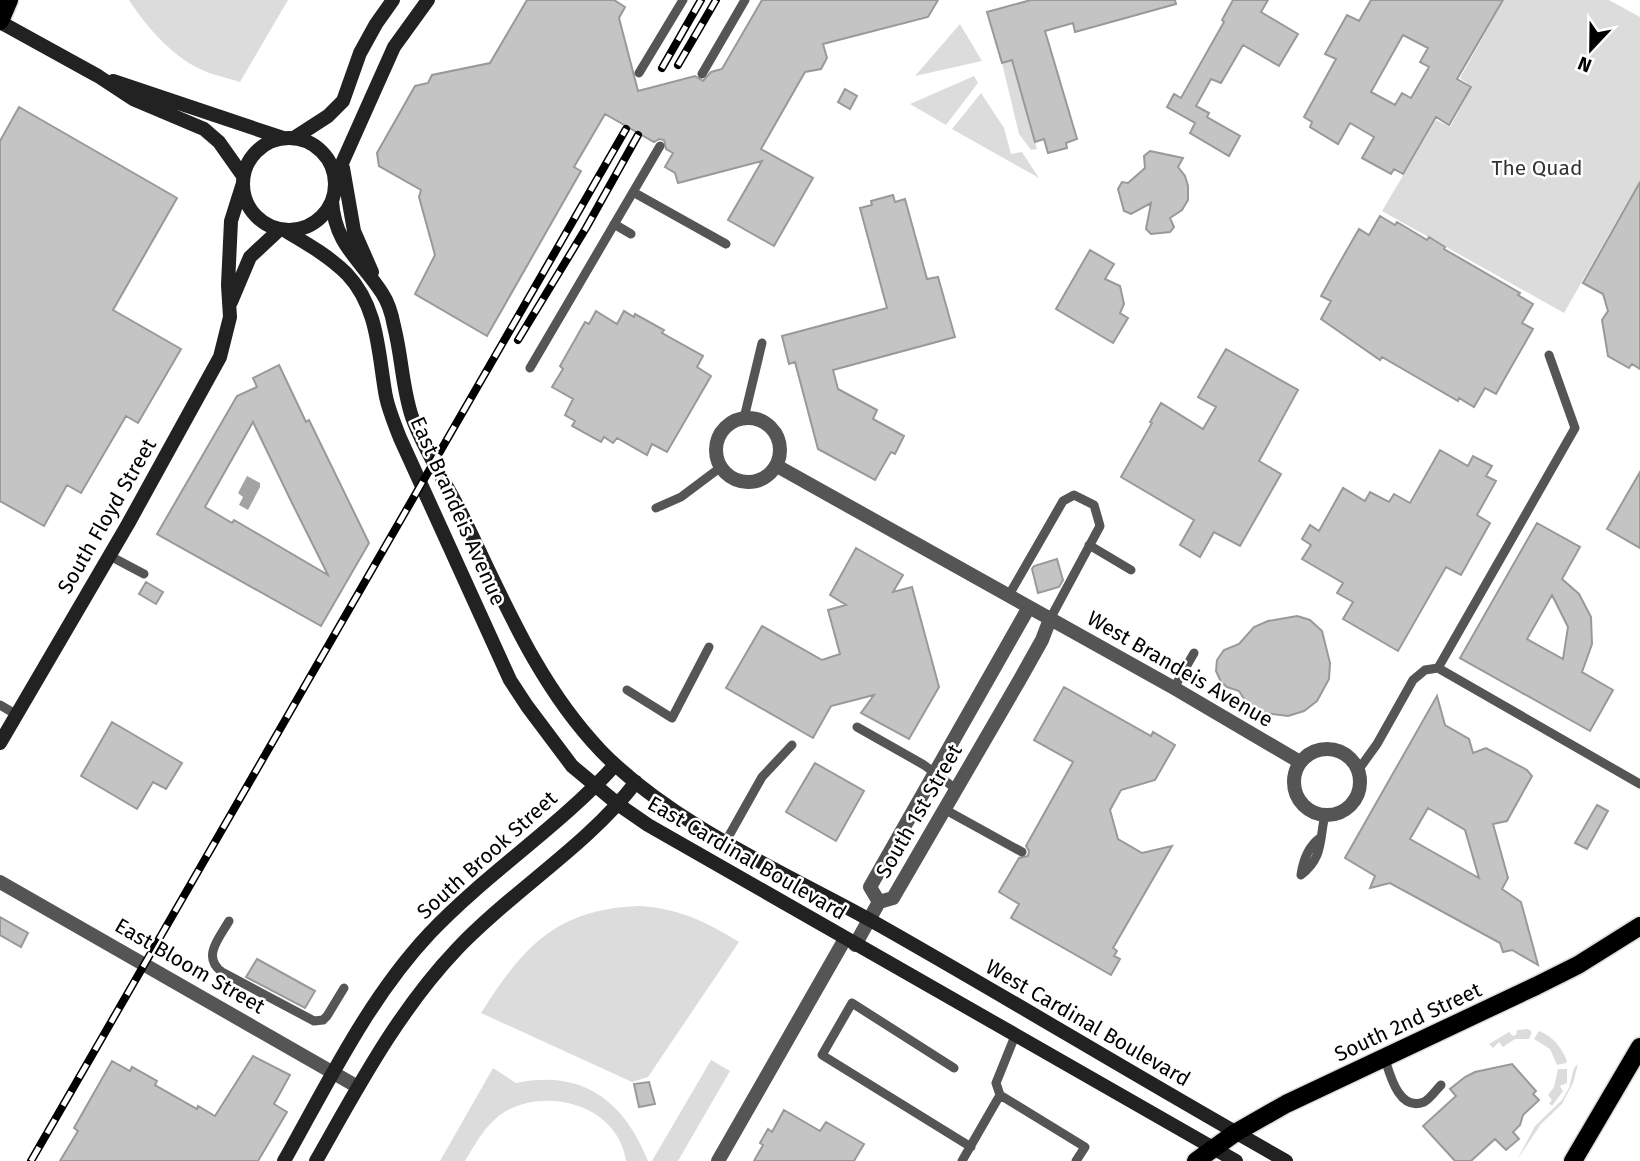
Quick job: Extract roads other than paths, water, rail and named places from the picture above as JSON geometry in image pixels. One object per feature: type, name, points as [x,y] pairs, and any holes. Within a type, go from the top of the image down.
[{"type":"main road","points":[[9,0],[0,22],[98,76],[133,99],[204,128],[219,142],[243,179]]},
{"type":"main road","points":[[393,0],[360,53],[342,101],[328,116],[289,138],[268,143],[255,153],[246,166],[243,179],[244,197],[254,215],[265,224],[281,230],[296,230],[318,220],[332,201],[335,179],[394,47],[428,0]]},
{"type":"main road","points":[[98,76],[185,106],[304,141],[322,152],[335,179]]},
{"type":"main road","points":[[344,158],[343,177],[354,231],[382,293]]},
{"type":"main road","name":"South Floyd Street","points":[[0,743],[216,367],[227,333],[231,221],[243,179]]},
{"type":"main road","name":"East Brandeis Avenue","points":[[332,201],[333,217],[343,243],[382,293],[394,323],[406,397],[420,435],[527,648],[577,724],[615,765],[636,782]]},
{"type":"main road","name":"South Floyd Street","points":[[230,303],[250,257],[281,230]]},
{"type":"main road","name":"East Brandeis Avenue","points":[[281,230],[319,252],[343,271],[362,296],[377,331],[387,398],[400,438],[510,680],[572,766],[619,805]]},
{"type":"main road","name":"South Brook Street","points":[[284,1161],[373,1006],[428,936],[474,890],[597,786],[615,765]]},
{"type":"main road","points":[[316,1161],[390,1033],[422,989],[457,949],[494,913],[604,821],[636,782]]},
{"type":"main road","name":"East Cardinal Boulevard","points":[[636,782],[656,798],[726,841],[869,920]]},
{"type":"main road","name":"East Cardinal Boulevard","points":[[619,805],[648,825],[850,942]]},
{"type":"main road","name":"West Cardinal Boulevard","points":[[869,920],[1286,1161]]},
{"type":"main road","name":"South 2nd Street","points":[[1196,1161],[1235,1133],[1286,1104],[1578,965],[1640,926]]},
{"type":"main road","points":[[850,942],[1236,1161]]},
{"type":"main road","points":[[1573,1161],[1640,1047]]},
{"type":"street","points":[[744,418],[764,422],[778,437],[780,457],[776,466],[771,474],[754,482],[735,480],[721,467],[717,457],[716,446],[720,436],[734,421],[744,418]]},
{"type":"street","points":[[776,466],[874,513],[1039,613]]},
{"type":"street","name":"West Brandeis Avenue","points":[[1039,613],[1300,762]]},
{"type":"street","name":"South 1st Street","points":[[1039,613],[1036,650],[893,898],[879,902],[870,887],[934,772],[1039,613]]},
{"type":"street","points":[[1326,748],[1346,754],[1359,769],[1360,792],[1346,810],[1336,814],[1325,815],[1306,807],[1295,791],[1296,771],[1300,762],[1316,750],[1326,748]]},
{"type":"street","name":"East Bloom Street","points":[[0,882],[358,1087]]},
{"type":"street","points":[[718,1161],[850,942],[869,920],[879,902]]},
{"type":"lane","points":[[639,74],[683,0]]},
{"type":"lane","points":[[702,74],[745,0]]},
{"type":"lane","points":[[530,368],[660,146]]},
{"type":"lane","points":[[633,192],[726,244]]},
{"type":"lane","points":[[614,224],[631,234]]},
{"type":"lane","points":[[744,418],[762,343]]},
{"type":"lane","points":[[1438,668],[1575,428],[1549,355]]},
{"type":"lane","points":[[656,508],[681,497],[721,467]]},
{"type":"lane","points":[[1009,595],[1063,501],[1074,495],[1094,505],[1100,526],[1039,613]]},
{"type":"lane","points":[[1089,545],[1131,569]]},
{"type":"lane","points":[[110,555],[144,574]]},
{"type":"lane","points":[[627,690],[672,718],[709,647]]},
{"type":"lane","points":[[1174,688],[1194,653]]},
{"type":"lane","points":[[1359,769],[1382,736],[1413,680],[1425,670],[1438,668],[1640,784]]},
{"type":"lane","points":[[0,705],[17,715]]},
{"type":"lane","points":[[857,727],[934,772],[956,789]]},
{"type":"lane","points":[[726,841],[762,778],[792,745]]},
{"type":"lane","points":[[944,809],[1022,852]]},
{"type":"lane","points":[[1320,838],[1325,815]]},
{"type":"lane","points":[[229,921],[212,953],[214,964],[222,972],[314,1021],[323,1020],[327,1016],[344,988]]},
{"type":"lane","points":[[954,1068],[852,1003],[822,1055],[971,1147]]},
{"type":"lane","points":[[1015,1036],[996,1083],[1000,1095],[1085,1147],[1076,1161]]},
{"type":"lane","points":[[1385,1059],[1396,1090],[1409,1101],[1425,1101],[1441,1086]]},
{"type":"lane","points":[[962,1161],[1000,1095]]},
{"type":"railway","points":[[662,68],[701,0]]},
{"type":"railway","points":[[678,65],[716,0]]},
{"type":"railway","points":[[31,1161],[626,129]]},
{"type":"railway","points":[[518,340],[586,228],[638,135]]},
{"type":"park label","name":"The Quad","points":[[1537,168]]}]
